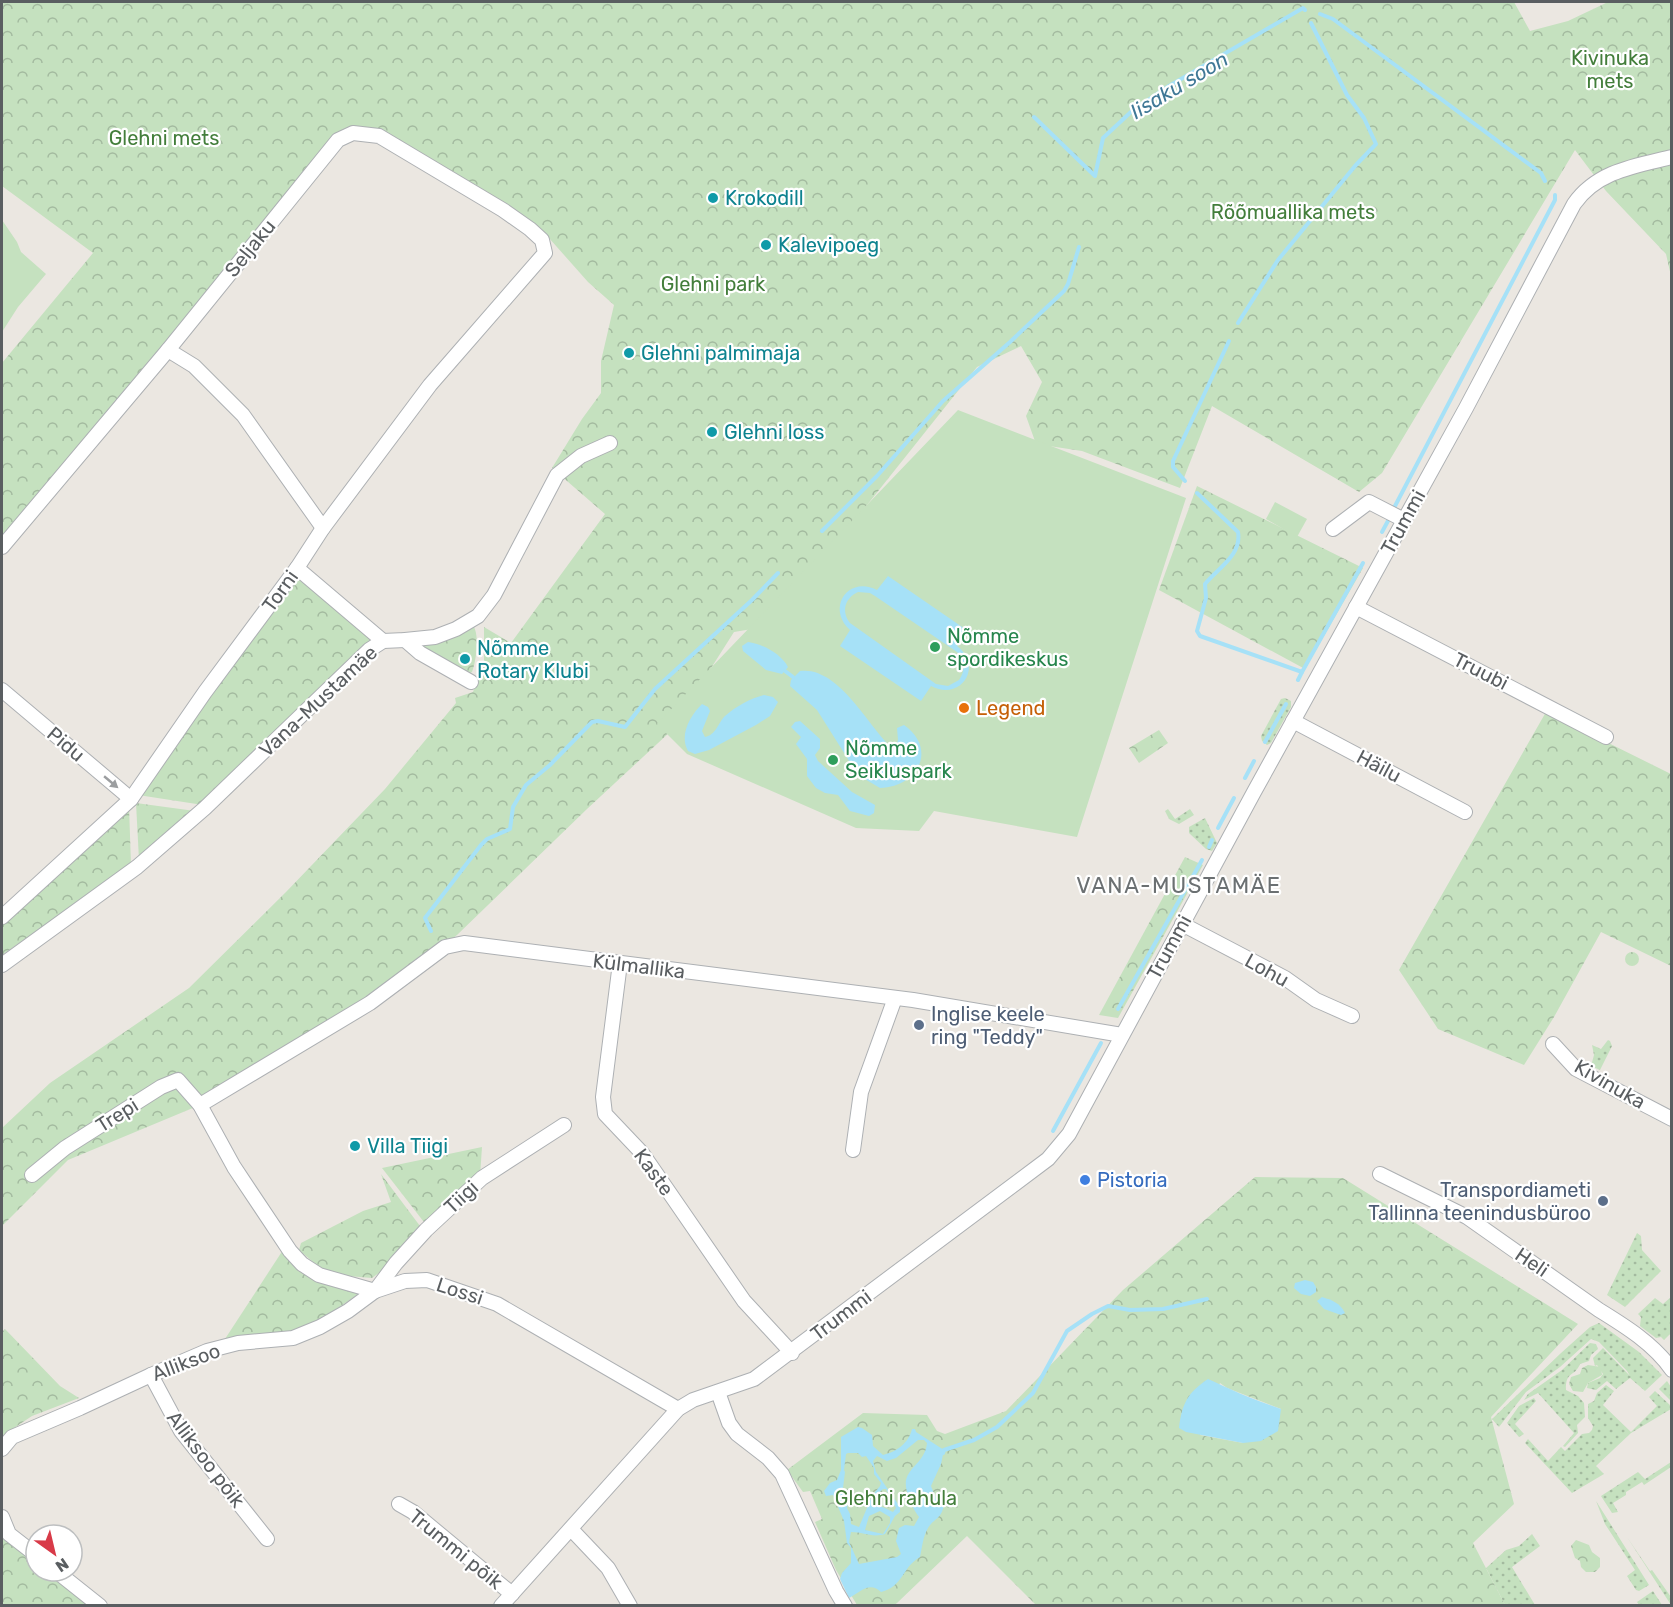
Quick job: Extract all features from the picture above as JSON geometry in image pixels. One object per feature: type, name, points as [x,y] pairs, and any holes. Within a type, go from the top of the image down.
[{"type":"street","name":"Seljaku","points":[[2,547],[168,350],[338,140],[353,133],[379,136],[503,210],[530,229],[542,240],[545,253]]},
{"type":"street","name":"Trummi","points":[[501,1605],[678,1409],[693,1400],[754,1379],[792,1353],[1048,1159],[1069,1134],[1581,194],[1590,185],[1615,171],[1671,157]]},
{"type":"street","name":"Torni","points":[[2,917],[131,799],[205,692],[297,568],[323,528],[430,386],[545,253]]},
{"type":"street","points":[[168,350],[194,366],[243,415],[323,528]]},
{"type":"street","name":"Vana-Mustamäe","points":[[2,965],[137,867],[205,808],[369,650],[383,640],[435,637],[456,629],[478,616],[494,595],[557,475],[581,456],[610,443]]},
{"type":"street","points":[[1333,529],[1369,502],[1404,520]]},
{"type":"street","points":[[297,568],[383,640]]},
{"type":"street","name":"Truubi","points":[[1356,607],[1606,736]]},
{"type":"street","points":[[405,640],[420,653],[471,682]]},
{"type":"street","name":"Pidu","points":[[2,690],[131,799]]},
{"type":"street","name":"Häilu","points":[[1293,721],[1465,812]]},
{"type":"street","name":"Lohu","points":[[1182,924],[1285,978],[1316,1000],[1352,1016]]},
{"type":"street","name":"Külmallika","points":[[200,1105],[370,1003],[445,947],[464,943],[895,998],[1122,1035]]},
{"type":"street","name":"Kaste","points":[[620,963],[603,1097],[605,1114],[642,1153],[744,1301],[792,1353]]},
{"type":"street","points":[[853,1150],[861,1092],[895,998]]},
{"type":"street","name":"Kivinuka","points":[[1553,1044],[1576,1070],[1671,1119]]},
{"type":"street","name":"Trepi","points":[[32,1175],[65,1148],[178,1080],[200,1105]]},
{"type":"street","points":[[200,1105],[234,1167],[290,1251],[302,1264],[319,1275],[375,1291]]},
{"type":"street","name":"Tiigi","points":[[375,1291],[396,1263],[426,1230],[482,1178],[564,1125]]},
{"type":"street","name":"Heli","points":[[1380,1174],[1467,1217],[1620,1323],[1662,1356],[1671,1370]]},
{"type":"street","name":"Lossi","points":[[375,1291],[405,1281],[427,1280],[497,1304],[678,1409]]},
{"type":"street","name":"Alliksoo","points":[[2,1449],[12,1437],[207,1351],[238,1343],[293,1338],[320,1327],[348,1311],[375,1291]]},
{"type":"street","name":"Alliksoo põik","points":[[151,1375],[181,1431],[267,1539]]},
{"type":"street","points":[[718,1392],[724,1413],[737,1434],[768,1458],[782,1474],[836,1591],[845,1605]]},
{"type":"street","name":"Trummi põik","points":[[399,1504],[413,1512],[512,1594]]},
{"type":"street","points":[[2,1517],[9,1534],[24,1546]]},
{"type":"street","points":[[571,1529],[608,1568],[630,1605]]},
{"type":"street","points":[[72,1583],[100,1605]]},
{"type":"green space","points":[[2,2],[1514,2],[1530,31],[1568,21],[1608,2],[1671,2],[1671,276],[1666,254],[1606,191],[1575,150],[1382,473],[1359,492],[1212,406],[1180,488],[1082,451],[1036,444],[1026,416],[1042,382],[1021,346],[977,367],[824,559],[782,624],[734,632],[671,731],[457,935],[370,1003],[200,1105],[68,1160],[2,1226],[2,1128],[50,1083],[189,988],[286,892],[385,789],[456,703],[455,698],[473,692],[484,663],[484,627],[511,643],[605,514],[552,468],[601,393],[601,361],[614,305],[588,282],[541,229],[509,207],[379,136],[353,133],[2,547],[2,363],[93,253],[2,186]]},
{"type":"green space","points":[[2,220],[21,252],[46,274],[18,307],[2,332]]},
{"type":"green space","name":"Nõmme spordikeskus","points":[[958,410],[1186,498],[1077,837],[934,811],[919,831],[856,828],[687,754],[657,724]]},
{"type":"green space","points":[[1197,486],[1363,568],[1305,669],[1159,590]]},
{"type":"green space","points":[[1275,502],[1307,519],[1297,537],[1266,519]]},
{"type":"green space","points":[[297,574],[372,639],[371,644],[203,805],[138,795]]},
{"type":"green space","points":[[473,625],[477,642],[476,655],[472,672],[468,674],[423,650],[423,645]]},
{"type":"green space","points":[[1281,699],[1291,701],[1291,707],[1271,743],[1267,745],[1262,741],[1261,736]]},
{"type":"green space","points":[[1546,712],[1671,774],[1671,966],[1601,932],[1554,1017],[1524,1065],[1438,1029],[1399,970]]},
{"type":"green space","points":[[1159,730],[1168,743],[1139,763],[1129,748]]},
{"type":"green space","points":[[136,803],[195,811],[139,860]]},
{"type":"green space","points":[[129,806],[131,865],[2,955],[2,924]]},
{"type":"green space","points":[[1168,809],[1175,819],[1190,809],[1194,815],[1179,824],[1169,819],[1165,811]]},
{"type":"green space","points":[[1205,818],[1217,843],[1212,851],[1206,849],[1189,833],[1189,827]]},
{"type":"green space","points":[[1185,857],[1203,865],[1118,1018],[1099,1015]]},
{"type":"green space","points":[[1629,952],[1635,952],[1639,959],[1635,966],[1629,966],[1625,962],[1625,956]]},
{"type":"green space","points":[[1608,1040],[1612,1046],[1600,1070],[1591,1066],[1594,1055],[1592,1045],[1601,1049]]},
{"type":"green space","points":[[482,1147],[480,1176],[427,1226],[382,1168]]},
{"type":"green space","points":[[381,1174],[423,1230],[391,1264],[372,1278],[348,1276],[319,1267],[299,1250],[301,1243],[363,1211],[391,1202]]},
{"type":"green space","name":"Glehni rahula","points":[[1255,1177],[1343,1178],[1578,1324],[1491,1417],[1514,1504],[1473,1543],[1505,1605],[1036,1605],[967,1536],[893,1606],[857,1605],[836,1570],[815,1522],[822,1519],[810,1491],[803,1492],[787,1470],[863,1413],[927,1415],[937,1431],[945,1434],[1006,1411],[1123,1290]],"holes":[[[1220,1383],[1227,1388],[1281,1409],[1243,1443],[1200,1435]]]},
{"type":"green space","points":[[1637,1233],[1641,1236],[1642,1250],[1661,1271],[1625,1307],[1607,1295]]},
{"type":"green space","points":[[283,1250],[358,1294],[317,1323],[296,1333],[223,1342]]},
{"type":"green space","points":[[1671,1297],[1671,1333],[1664,1340],[1661,1337],[1656,1338],[1640,1326],[1641,1317],[1638,1314],[1655,1298],[1663,1304]]},
{"type":"green space","points":[[1599,1323],[1639,1352],[1662,1375],[1645,1391],[1630,1378],[1616,1389],[1607,1381],[1596,1390],[1587,1388],[1588,1383],[1600,1378],[1603,1374],[1597,1365],[1595,1366],[1593,1358],[1603,1348],[1630,1376],[1599,1342],[1591,1339],[1560,1367],[1526,1392],[1499,1427],[1492,1419],[1561,1353],[1590,1327]]},
{"type":"green space","points":[[5,1329],[60,1386],[79,1398],[32,1416],[2,1436],[2,1332]]},
{"type":"green space","points":[[1590,1343],[1596,1344],[1598,1349],[1591,1355],[1589,1361],[1580,1364],[1566,1384],[1566,1390],[1578,1396],[1584,1403],[1585,1417],[1577,1425],[1578,1433],[1565,1447],[1563,1446],[1574,1433],[1538,1393],[1524,1400],[1528,1394],[1562,1370]]},
{"type":"green space","points":[[1588,1365],[1601,1367],[1602,1375],[1588,1383],[1583,1392],[1573,1391],[1569,1384],[1571,1377],[1580,1374],[1582,1368]]},
{"type":"green space","points":[[1667,1381],[1671,1387],[1671,1401],[1659,1389]]},
{"type":"green space","points":[[1606,1385],[1614,1391],[1603,1405],[1631,1432],[1657,1406],[1649,1397],[1655,1391],[1671,1406],[1671,1409],[1631,1433],[1596,1466],[1604,1474],[1572,1493],[1525,1443],[1528,1439],[1548,1461],[1561,1447],[1565,1451],[1582,1434],[1592,1430],[1593,1426],[1588,1418],[1588,1404],[1594,1401],[1597,1393]]},
{"type":"green space","points":[[1534,1398],[1536,1401],[1515,1424],[1524,1434],[1519,1437],[1507,1423],[1519,1406]]},
{"type":"green space","points":[[1671,1462],[1671,1467],[1644,1485],[1642,1482],[1613,1503],[1618,1512],[1612,1513],[1601,1496],[1638,1472],[1645,1479]]},
{"type":"green space","points":[[1596,1501],[1649,1585],[1639,1591],[1627,1576],[1635,1570],[1605,1524]]},
{"type":"green space","points":[[2,1517],[24,1542],[24,1583],[72,1583],[100,1605],[2,1605]]},
{"type":"green space","points":[[1532,1534],[1540,1546],[1512,1567],[1535,1605],[1505,1605],[1486,1568],[1506,1550],[1519,1546]]},
{"type":"green space","points":[[1627,1537],[1671,1597],[1671,1605]]},
{"type":"green space","points":[[1576,1540],[1589,1545],[1592,1552],[1600,1558],[1600,1567],[1595,1572],[1586,1572],[1581,1567],[1580,1561],[1575,1558],[1571,1546]]},
{"type":"green space","points":[[1653,1591],[1662,1605],[1639,1605],[1637,1602]]},
{"type":"water","points":[[888,576],[968,631],[957,646],[965,654],[969,663],[969,672],[960,686],[942,690],[931,686],[921,701],[840,646],[850,630],[840,612],[840,604],[844,596],[849,590],[857,587],[877,590]],"holes":[[[858,592],[870,593],[957,652],[964,665],[959,680],[948,686],[936,684],[850,623],[845,610],[847,601]]]},
{"type":"water","points":[[748,642],[771,650],[788,667],[782,674],[766,670],[743,651],[742,646]]},
{"type":"water","points":[[800,671],[814,672],[839,687],[851,698],[890,746],[896,746],[897,728],[904,725],[920,745],[919,765],[913,774],[905,781],[880,788],[858,775],[817,710],[790,686],[791,680]]},
{"type":"water","points":[[764,695],[773,697],[778,702],[770,716],[709,750],[695,754],[688,751],[685,732],[693,714],[702,704],[710,711],[702,731],[705,737],[712,734],[733,709]]},
{"type":"water","points":[[800,721],[820,739],[820,748],[815,755],[818,761],[852,792],[875,805],[874,813],[869,816],[850,811],[838,795],[825,793],[816,788],[807,776],[807,759],[796,744],[801,737],[791,727],[795,722]]},
{"type":"water","points":[[1305,1280],[1313,1282],[1316,1287],[1316,1292],[1310,1296],[1301,1294],[1294,1288],[1295,1283]]},
{"type":"water","points":[[1322,1297],[1335,1302],[1345,1313],[1341,1315],[1324,1309],[1317,1301]]},
{"type":"water","points":[[1208,1379],[1281,1409],[1278,1431],[1261,1441],[1243,1443],[1186,1432],[1179,1428],[1182,1412],[1190,1394]]},
{"type":"water","points":[[858,1427],[862,1428],[872,1435],[873,1446],[883,1455],[901,1446],[908,1439],[912,1429],[915,1429],[916,1432],[944,1450],[941,1464],[931,1486],[937,1502],[944,1505],[941,1514],[926,1531],[920,1557],[889,1589],[881,1592],[869,1587],[849,1598],[840,1579],[851,1563],[851,1548],[847,1543],[844,1521],[833,1495],[826,1496],[824,1491],[830,1483],[837,1480],[841,1470],[841,1437]],"holes":[[[918,1440],[924,1440],[927,1443],[922,1457],[906,1479],[908,1495],[919,1517],[914,1526],[905,1525],[899,1528],[896,1541],[901,1554],[897,1557],[859,1564],[849,1542],[851,1532],[885,1534],[895,1516],[900,1512],[900,1507],[876,1472],[873,1461],[877,1456],[887,1461],[896,1458]],[[858,1453],[862,1457],[866,1456],[881,1483],[872,1496],[859,1527],[851,1524],[843,1488],[846,1454]],[[886,1489],[896,1508],[893,1512],[878,1505],[873,1501],[875,1496]],[[880,1511],[890,1517],[890,1523],[883,1534],[865,1530],[869,1516]]]},
{"type":"waterway","name":"Iisaku soon","points":[[1034,117],[1095,176],[1103,138],[1132,111],[1169,86],[1303,8],[1305,10]]},
{"type":"waterway","points":[[1320,14],[1333,19],[1541,173],[1545,181]]},
{"type":"waterway","name":"Iisaku soon","points":[[1238,323],[1278,260],[1355,166],[1376,144],[1364,118],[1347,95],[1311,23]]},
{"type":"waterway","points":[[1395,506],[1555,200],[1555,195]]},
{"type":"waterway","points":[[822,531],[877,476],[943,401],[1064,291],[1079,247]]},
{"type":"waterway","name":"Iisaku soon","points":[[1185,481],[1173,467],[1173,461],[1229,341]]},
{"type":"waterway","name":"Iisaku soon","points":[[1197,493],[1238,532],[1233,554],[1205,584],[1206,598],[1197,631],[1200,636],[1302,672],[1298,680]]},
{"type":"waterway","points":[[1382,532],[1389,519]]},
{"type":"waterway","points":[[1302,672],[1363,563]]},
{"type":"waterway","points":[[431,931],[425,918],[481,845],[487,839],[510,829],[513,807],[526,785],[550,765],[592,722],[598,721],[625,727],[655,689],[752,600],[778,573]]},
{"type":"waterway","points":[[785,671],[793,677]]},
{"type":"waterway","name":"Iisaku soon","points":[[1265,742],[1286,704]]},
{"type":"waterway","name":"Iisaku soon","points":[[1245,778],[1254,761]]},
{"type":"waterway","name":"Iisaku soon","points":[[1218,828],[1234,798]]},
{"type":"waterway","name":"Iisaku soon","points":[[1209,847],[1212,840]]},
{"type":"waterway","name":"Iisaku soon","points":[[1118,1009],[1202,860]]},
{"type":"waterway","name":"Iisaku soon","points":[[1053,1131],[1101,1043]]},
{"type":"waterway","name":"Iisaku soon","points":[[943,1453],[944,1450],[974,1440],[997,1427],[1033,1393],[1067,1331],[1092,1314],[1108,1306],[1130,1310],[1163,1309],[1207,1299]]},
{"type":"place","name":"Krokodill","points":[[713,198]]},
{"type":"place","name":"Kalevipoeg","points":[[766,245]]},
{"type":"place","name":"Glehni palmimaja","points":[[629,353]]},
{"type":"place","name":"Glehni loss","points":[[712,432]]},
{"type":"place","name":"Nõmme spordikeskus","points":[[935,647]]},
{"type":"place","name":"Nõmme Rotary Klubi","points":[[465,659]]},
{"type":"place","name":"Legend","points":[[964,708]]},
{"type":"place","name":"Nõmme Seikluspark","points":[[833,760]]},
{"type":"place","name":"Inglise keele ring \"Teddy\"","points":[[919,1025]]},
{"type":"place","name":"Villa Tiigi","points":[[355,1146]]},
{"type":"place","name":"Pistoria","points":[[1085,1180]]},
{"type":"place","name":"Transpordiameti Tallinna teenindusbüroo","points":[[1603,1201]]},
{"type":"district","name":"VANA-MUSTAMÄE","points":[[1179,885]]},
{"type":"park label","name":"Kivinuka mets","points":[[1610,70]]},
{"type":"park label","name":"Glehni mets","points":[[164,138]]},
{"type":"park label","name":"Rõõmuallika mets","points":[[1293,212]]},
{"type":"park label","name":"Glehni park","points":[[713,284]]}]
